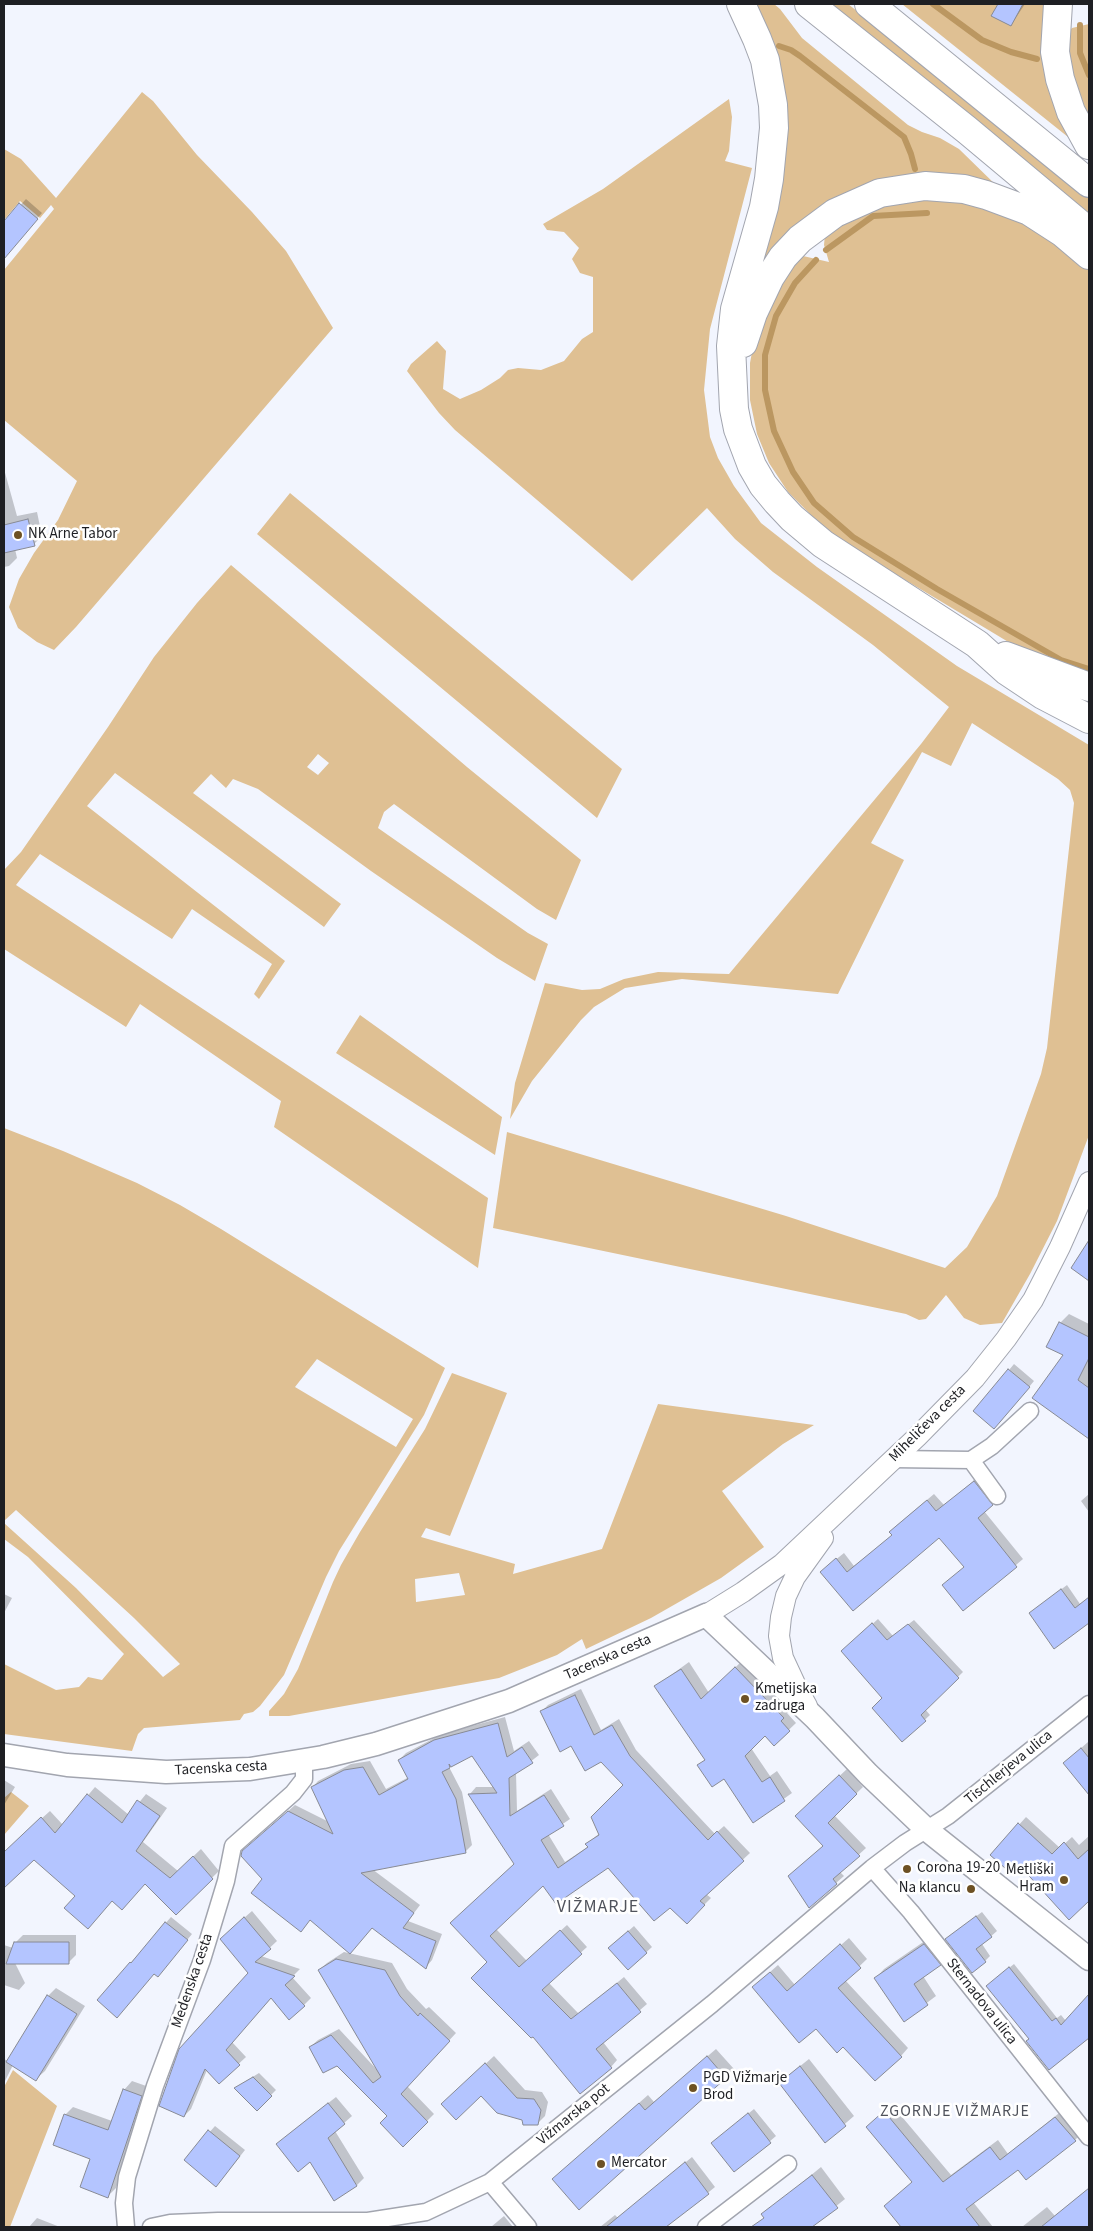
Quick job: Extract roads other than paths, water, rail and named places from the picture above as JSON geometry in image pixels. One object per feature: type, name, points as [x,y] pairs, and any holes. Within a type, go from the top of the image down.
[{"type":"highway","points":[[741,4],[765,60],[773,105],[774,128],[764,208],[735,309],[731,346],[738,429],[752,466],[763,485],[792,518],[823,544],[977,644],[1007,671],[1043,695],[1089,719]]},
{"type":"highway","points":[[809,4],[967,130],[1089,232]]},
{"type":"highway","points":[[869,4],[1089,184]]},
{"type":"highway","points":[[1058,4],[1055,52],[1060,79],[1071,112],[1089,145]]},
{"type":"highway","points":[[733,383],[753,313],[770,277],[783,258],[800,239],[835,212],[880,193],[925,186],[964,189],[1010,202],[1063,233],[1089,255]]},
{"type":"highway","points":[[977,644],[1044,672],[1089,687]]},
{"type":"main road","points":[[706,1615],[815,1718],[868,1774],[949,1850],[1089,1959]]},
{"type":"main road","name":"Tacenska cesta","points":[[4,1755],[67,1765],[166,1772],[232,1770],[304,1761],[376,1744],[509,1701],[706,1615]]},
{"type":"street","name":"Miheličeva cesta","points":[[706,1615],[743,1592],[782,1564],[975,1378],[1006,1339],[1033,1300],[1060,1247],[1089,1182]]},
{"type":"street","points":[[893,1459],[971,1460],[992,1446],[1030,1411]]},
{"type":"street","points":[[971,1460],[997,1496]]},
{"type":"street","points":[[815,1718],[796,1686],[783,1658],[779,1636],[781,1617],[786,1596],[795,1577],[860,1490]]},
{"type":"street","name":"Tischlerjeva ulica","points":[[927,1830],[948,1816],[1089,1704]]},
{"type":"street","name":"Medenska cesta","points":[[126,2227],[124,2203],[128,2177],[155,2086],[202,1960],[226,1881],[233,1846],[293,1793],[304,1779],[304,1761]]},
{"type":"street","name":"Vižmarska pot","points":[[151,2227],[171,2225],[329,2224],[368,2221],[426,2212],[490,2182],[712,2004],[872,1868],[905,1843],[927,1830]]},
{"type":"street","name":"Sternadova ulica","points":[[872,1868],[911,1912],[1089,2137]]},
{"type":"street","points":[[706,2227],[788,2164]]},
{"type":"street","points":[[490,2182],[528,2227]]},
{"type":"waterway","points":[[933,4],[982,40],[1011,52],[1037,59]]},
{"type":"waterway","points":[[1080,25],[1080,53],[1089,75]]},
{"type":"waterway","points":[[779,46],[791,50],[800,56],[904,137],[915,169]]},
{"type":"waterway","points":[[826,250],[873,216],[927,213]]},
{"type":"waterway","points":[[816,260],[795,283],[776,316],[765,355],[765,390],[774,431],[793,472],[814,503],[853,537],[937,589],[1061,660],[1089,669]]},
{"type":"place","name":"NK Arne Tabor","points":[[18,535]]},
{"type":"place","name":"Kmetijska zadruga","points":[[745,1699]]},
{"type":"place","name":"Corona 19-20","points":[[907,1869]]},
{"type":"place","name":"Metliški Hram","points":[[1064,1880]]},
{"type":"place","name":"Na klancu","points":[[971,1889]]},
{"type":"place","name":"PGD Vižmarje Brod","points":[[693,2088]]},
{"type":"place","name":"Mercator","points":[[601,2164]]},
{"type":"district","name":"VIŽMARJE","points":[[598,1908]]},
{"type":"district","name":"ZGORNJE VIŽMARJE","points":[[955,2112]]}]
